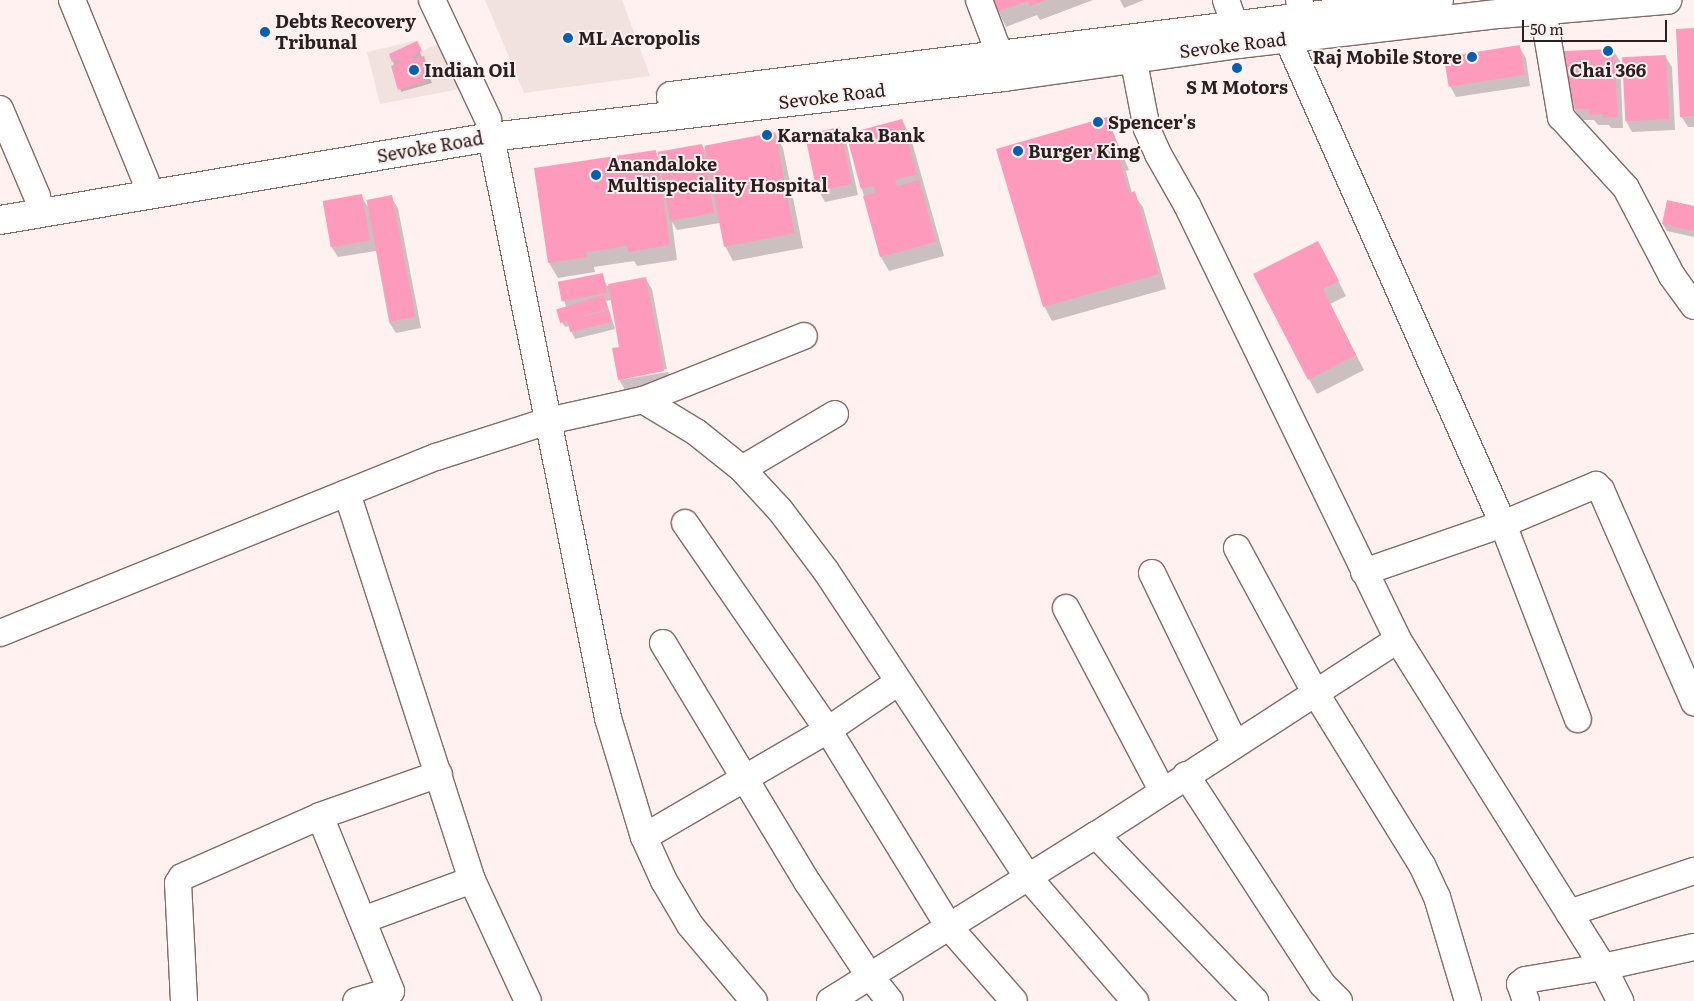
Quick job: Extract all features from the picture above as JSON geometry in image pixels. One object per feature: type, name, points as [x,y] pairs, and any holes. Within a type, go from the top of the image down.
[{"type":"main road","name":"Sevoke Road","points":[[0,201],[146,181],[489,128],[1001,65],[1130,39],[1230,12],[1439,0]]},
{"type":"main road","name":"Sevoke Road","points":[[1001,65],[1133,58],[1287,38],[1497,7],[1543,11],[1667,0]]},
{"type":"main road","name":"Sevoke Road","points":[[0,220],[489,128]]},
{"type":"street","points":[[72,0],[146,181]]},
{"type":"street","points":[[432,0],[489,128],[608,718],[644,838],[664,881],[690,924],[754,1001]]},
{"type":"street","points":[[979,0],[1001,65]]},
{"type":"street","points":[[1543,11],[1561,117],[1626,188],[1672,276],[1694,306]]},
{"type":"street","points":[[1287,38],[1502,524],[1578,719]]},
{"type":"street","points":[[1133,58],[1147,130],[1158,154],[1187,205],[1398,640],[1603,967],[1620,1001]]},
{"type":"street","points":[[0,109],[37,196]]},
{"type":"street","points":[[0,633],[436,457],[548,421],[643,400],[804,336]]},
{"type":"street","points":[[643,400],[696,432],[742,469],[780,510],[826,571],[897,683],[1028,877],[1135,1001]]},
{"type":"street","points":[[742,469],[835,414]]},
{"type":"street","points":[[1364,572],[1502,524],[1592,485],[1599,487],[1694,702]]},
{"type":"street","points":[[347,493],[472,880],[528,1001]]},
{"type":"street","points":[[685,523],[828,730],[949,927],[1014,1001]]},
{"type":"street","points":[[1237,548],[1315,692],[1422,865],[1437,897],[1468,1001]]},
{"type":"street","points":[[1152,573],[1235,744]]},
{"type":"street","points":[[1066,608],[1162,790]]},
{"type":"street","points":[[830,1001],[1096,835],[1162,790],[1398,640]]},
{"type":"street","points":[[664,644],[745,779],[869,975],[890,1001]]},
{"type":"street","points":[[644,838],[828,730],[897,683]]},
{"type":"street","points":[[184,1001],[179,880],[320,816],[439,774]]},
{"type":"street","points":[[1186,775],[1322,984],[1339,1001]]},
{"type":"street","points":[[320,816],[363,920],[398,996],[356,1001]]},
{"type":"street","points":[[1096,835],[1254,1001]]},
{"type":"street","points":[[1569,913],[1694,871]]},
{"type":"street","points":[[363,920],[472,880]]},
{"type":"street","points":[[1526,1001],[1520,984],[1525,980],[1603,967],[1694,947]]},
{"type":"shaded area","name":"ML Acropolis","points":[[485,0],[622,0],[650,76],[524,93]]},
{"type":"shaded area","name":"Indian Oil","points":[[418,40],[423,51],[442,42],[465,88],[380,104],[367,52]]},
{"type":"building","points":[[992,0],[1046,0],[1030,6],[1028,1],[996,12]]},
{"type":"building","points":[[1694,28],[1694,116],[1680,117],[1676,29]]},
{"type":"building","points":[[417,41],[422,51],[412,56],[413,59],[424,56],[431,79],[398,90],[391,66],[400,63],[399,59],[392,62],[389,54]]},
{"type":"building","points":[[1520,45],[1525,75],[1449,87],[1444,57]]},
{"type":"building","points":[[1614,49],[1618,117],[1603,118],[1603,114],[1590,115],[1590,109],[1575,109],[1574,100],[1567,100],[1563,51]]},
{"type":"building","points":[[1666,55],[1669,119],[1625,121],[1622,57]]},
{"type":"building","points":[[1107,117],[1122,156],[1119,156],[1129,193],[1135,191],[1159,274],[1043,307],[996,149]]},
{"type":"building","points":[[902,119],[917,174],[895,180],[897,186],[919,180],[936,242],[880,257],[863,196],[875,193],[874,186],[861,189],[846,134]]},
{"type":"building","points":[[840,127],[852,184],[817,191],[805,134]]},
{"type":"building","points":[[775,132],[795,233],[724,247],[704,146]]},
{"type":"building","points":[[702,144],[714,213],[670,221],[658,152]]},
{"type":"building","points":[[656,150],[670,245],[628,252],[627,246],[586,252],[587,257],[548,263],[534,168]]},
{"type":"building","points":[[362,194],[370,240],[331,247],[323,201]]},
{"type":"building","points":[[392,195],[416,317],[390,322],[366,200]]},
{"type":"building","points":[[1667,200],[1694,206],[1694,231],[1662,224]]},
{"type":"building","points":[[1318,241],[1339,281],[1323,289],[1356,355],[1308,380],[1253,274]]},
{"type":"building","points":[[603,273],[607,293],[562,301],[558,282]]},
{"type":"building","points":[[646,277],[664,371],[618,380],[612,348],[619,347],[608,284]]},
{"type":"building","points":[[604,295],[608,308],[560,323],[556,310]]},
{"type":"building","points":[[609,310],[612,322],[570,332],[567,320]]},
{"type":"place","name":"Debts Recovery Tribunal","points":[[265,32]]},
{"type":"place","name":"ML Acropolis","points":[[568,38]]},
{"type":"place","name":"Chai 366","points":[[1608,51]]},
{"type":"place","name":"Raj Mobile Store","points":[[1472,57]]},
{"type":"place","name":"S M Motors","points":[[1237,68]]},
{"type":"place","name":"Indian Oil","points":[[414,70]]},
{"type":"place","name":"Spencer's","points":[[1098,122]]},
{"type":"place","name":"Karnataka Bank","points":[[767,135]]},
{"type":"place","name":"Burger King","points":[[1018,151]]},
{"type":"place","name":"Anandaloke Multispeciality Hospital","points":[[596,175]]}]
